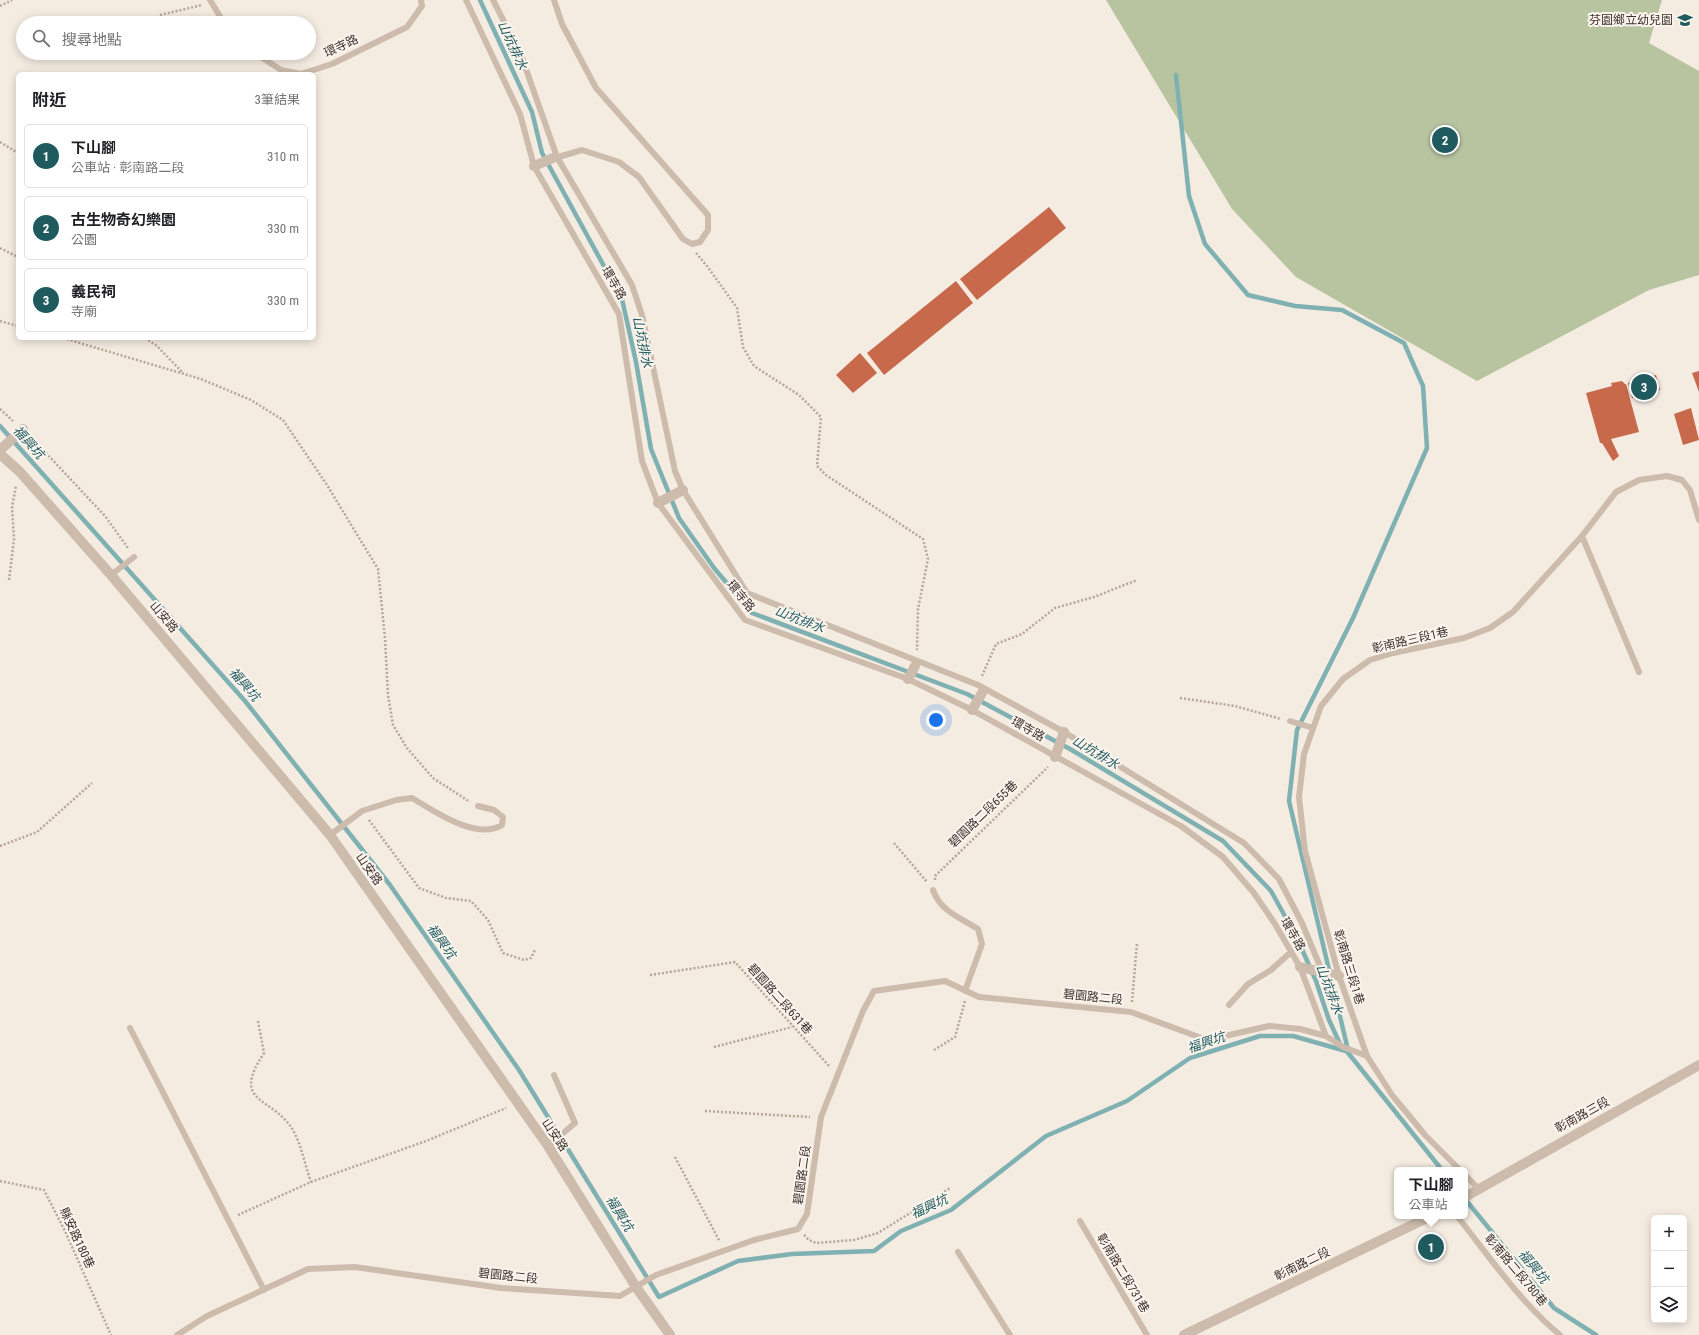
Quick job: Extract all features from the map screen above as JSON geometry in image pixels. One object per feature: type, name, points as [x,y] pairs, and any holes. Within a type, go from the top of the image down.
[{"type":"street","points":[[537,164],[555,157]]},
{"type":"street","points":[[0,450],[23,429]]},
{"type":"street","name":"山安路","points":[[0,454],[20,472],[112,575],[330,835],[548,1146],[636,1287],[670,1335]]},
{"type":"street","points":[[664,500],[683,490]]},
{"type":"street","points":[[909,678],[916,664]]},
{"type":"street","points":[[974,706],[980,689]]},
{"type":"street","points":[[1055,758],[1064,733]]},
{"type":"street","points":[[1300,967],[1322,970],[1339,976]]},
{"type":"street","name":"彰南路三段","points":[[1468,1196],[1699,1064]]},
{"type":"street","name":"彰南路二段","points":[[1184,1335],[1425,1219]]},
{"type":"lane","name":"環寺路","points":[[307,72],[332,64],[407,27],[422,6],[421,0]]},
{"type":"lane","name":"環寺路","points":[[466,0],[520,114],[537,164],[619,314],[642,460],[664,500],[745,620],[909,678],[974,706],[1055,758],[1181,826],[1223,856],[1254,893],[1275,924],[1300,967],[1326,1036]]},
{"type":"lane","name":"環寺路","points":[[493,0],[521,55],[555,157],[632,285],[642,315],[676,471],[683,490],[747,593],[916,664],[980,689],[1064,733],[1244,843],[1279,879],[1302,923],[1322,970]]},
{"type":"lane","points":[[554,0],[562,24],[596,88],[708,215],[708,230],[700,242],[692,244],[683,239],[639,177],[618,162],[582,150],[555,157]]},
{"type":"lane","points":[[210,1],[220,16]]},
{"type":"lane","name":"環寺路","points":[[266,60],[281,70],[291,72]]},
{"type":"lane","name":"彰南路三段1巷","points":[[1457,1167],[1425,1135],[1392,1095],[1367,1056],[1339,976],[1305,851],[1299,797],[1304,754],[1321,706],[1343,679],[1358,668],[1376,658],[1464,638],[1490,628],[1513,612],[1582,536],[1616,492],[1638,480],[1667,476],[1682,480],[1690,490],[1699,520]]},
{"type":"lane","points":[[1582,536],[1639,672]]},
{"type":"lane","points":[[112,575],[134,557]]},
{"type":"lane","points":[[1290,721],[1313,728]]},
{"type":"lane","points":[[330,835],[362,811],[396,800],[412,798],[452,822],[476,828],[495,829],[502,825],[503,817],[494,810],[478,806]]},
{"type":"lane","points":[[933,890],[936,898],[950,913],[978,929],[982,944],[964,991]]},
{"type":"lane","points":[[1229,1005],[1248,984],[1271,970],[1291,952]]},
{"type":"lane","name":"碧園路二段","points":[[177,1335],[207,1316],[308,1269],[355,1267],[501,1288],[582,1295],[620,1296],[656,1276],[754,1240],[798,1230],[807,1214],[820,1117],[863,1011],[874,991],[945,982],[979,997],[1131,1012],[1207,1040],[1269,1026],[1300,1029],[1326,1036],[1343,1047],[1367,1056]]},
{"type":"lane","points":[[130,1028],[264,1290]]},
{"type":"lane","points":[[548,1146],[575,1123],[554,1076]]},
{"type":"lane","points":[[1468,1178],[1479,1189]]},
{"type":"lane","name":"彰南路二段780巷","points":[[1459,1219],[1525,1299],[1548,1325],[1560,1335]]},
{"type":"lane","name":"彰南路二段731巷","points":[[1080,1221],[1147,1335]]},
{"type":"lane","points":[[958,1252],[1010,1335]]},
{"type":"path","points":[[0,6],[12,0]]},
{"type":"path","points":[[160,15],[210,1]]},
{"type":"path","points":[[0,142],[16,152]]},
{"type":"path","points":[[683,239],[707,266],[737,308],[743,347],[754,366],[799,395],[821,417],[817,466],[826,476],[923,539],[928,559],[918,609],[916,664]]},
{"type":"path","points":[[0,248],[16,256]]},
{"type":"path","points":[[0,321],[16,325]]},
{"type":"path","points":[[70,340],[183,373],[251,400],[283,420],[327,485],[378,569],[385,638],[388,695],[393,725],[407,748],[433,778],[464,800],[478,806]]},
{"type":"path","points":[[148,340],[158,346],[183,373]]},
{"type":"path","points":[[0,409],[23,429],[105,516],[134,557]]},
{"type":"path","points":[[9,580],[14,539],[12,507],[20,472]]},
{"type":"path","points":[[980,689],[996,644],[1022,634],[1055,608],[1094,597],[1137,580]]},
{"type":"path","points":[[1180,698],[1235,706],[1290,721]]},
{"type":"path","name":"碧園路二段655巷","points":[[933,890],[935,876],[1049,766],[1055,758]]},
{"type":"path","points":[[0,846],[37,832],[92,783]]},
{"type":"path","points":[[362,811],[419,888],[446,898],[471,901],[488,920],[503,953],[524,960],[531,958],[536,950]]},
{"type":"path","points":[[894,843],[933,890]]},
{"type":"path","points":[[1131,1012],[1137,944]]},
{"type":"path","name":"碧園路二段631巷","points":[[650,975],[735,962],[792,1027],[824,1060],[837,1077]]},
{"type":"path","points":[[934,1050],[955,1037],[965,1003],[964,991]]},
{"type":"path","points":[[258,1021],[264,1053],[255,1066],[250,1084],[254,1096],[275,1111],[294,1132],[311,1182]]},
{"type":"path","points":[[714,1047],[792,1027]]},
{"type":"path","points":[[228,1220],[311,1182],[426,1141],[518,1103]]},
{"type":"path","points":[[705,1111],[820,1117]]},
{"type":"path","points":[[675,1157],[725,1251]]},
{"type":"path","name":"縣安路180巷","points":[[0,1182],[44,1190],[65,1231],[111,1335]]},
{"type":"path","points":[[798,1230],[809,1240],[816,1243],[854,1240],[878,1233],[950,1188]]},
{"type":"green space","points":[[1106,0],[1662,0],[1649,43],[1699,71],[1699,275],[1649,290],[1477,381],[1296,277],[1232,209]]},
{"type":"building","points":[[1049,207],[1066,228],[977,300],[960,279]]},
{"type":"building","points":[[956,281],[973,303],[884,375],[867,353]]},
{"type":"building","points":[[860,353],[877,373],[853,393],[836,375]]},
{"type":"building","points":[[1699,371],[1699,392],[1692,373]]},
{"type":"building","points":[[1656,375],[1660,390],[1632,398],[1628,383]]},
{"type":"building","points":[[1622,381],[1626,384],[1639,432],[1611,439],[1619,456],[1613,461],[1602,443],[1600,443],[1586,393],[1612,386],[1611,383]]},
{"type":"building","points":[[1691,408],[1699,440],[1683,445],[1674,414]]},
{"type":"waterway","name":"山坑排水","points":[[480,0],[532,112],[542,153],[622,299],[636,362],[651,449],[679,518],[714,568],[752,613],[967,694],[1070,749],[1223,841],[1271,891],[1297,938],[1316,981],[1329,1020],[1340,1044]]},
{"type":"waterway","points":[[1176,75],[1189,196],[1205,244],[1248,295],[1295,306],[1342,310],[1404,343],[1423,386],[1427,448],[1353,618],[1297,730],[1289,801],[1348,1050]]},
{"type":"waterway","name":"福興坑","points":[[0,426],[245,701],[390,885],[519,1070],[659,1297],[738,1261],[792,1254],[874,1251],[901,1231],[951,1210],[1046,1136],[1127,1101],[1190,1058],[1260,1036],[1293,1036],[1346,1051]]},
{"type":"waterway","name":"福興坑","points":[[1345,1049],[1440,1167]]},
{"type":"waterway","name":"福興坑","points":[[1468,1203],[1554,1308],[1596,1335]]},
{"type":"place","name":"芬園鄉立幼兒園","points":[[1685,20]]},
{"type":"place","name":"古生物奇幻樂園","points":[[1445,140]]},
{"type":"place","name":"義民祠","points":[[1644,387]]},
{"type":"place","name":"下山腳","points":[[1431,1247]]}]
